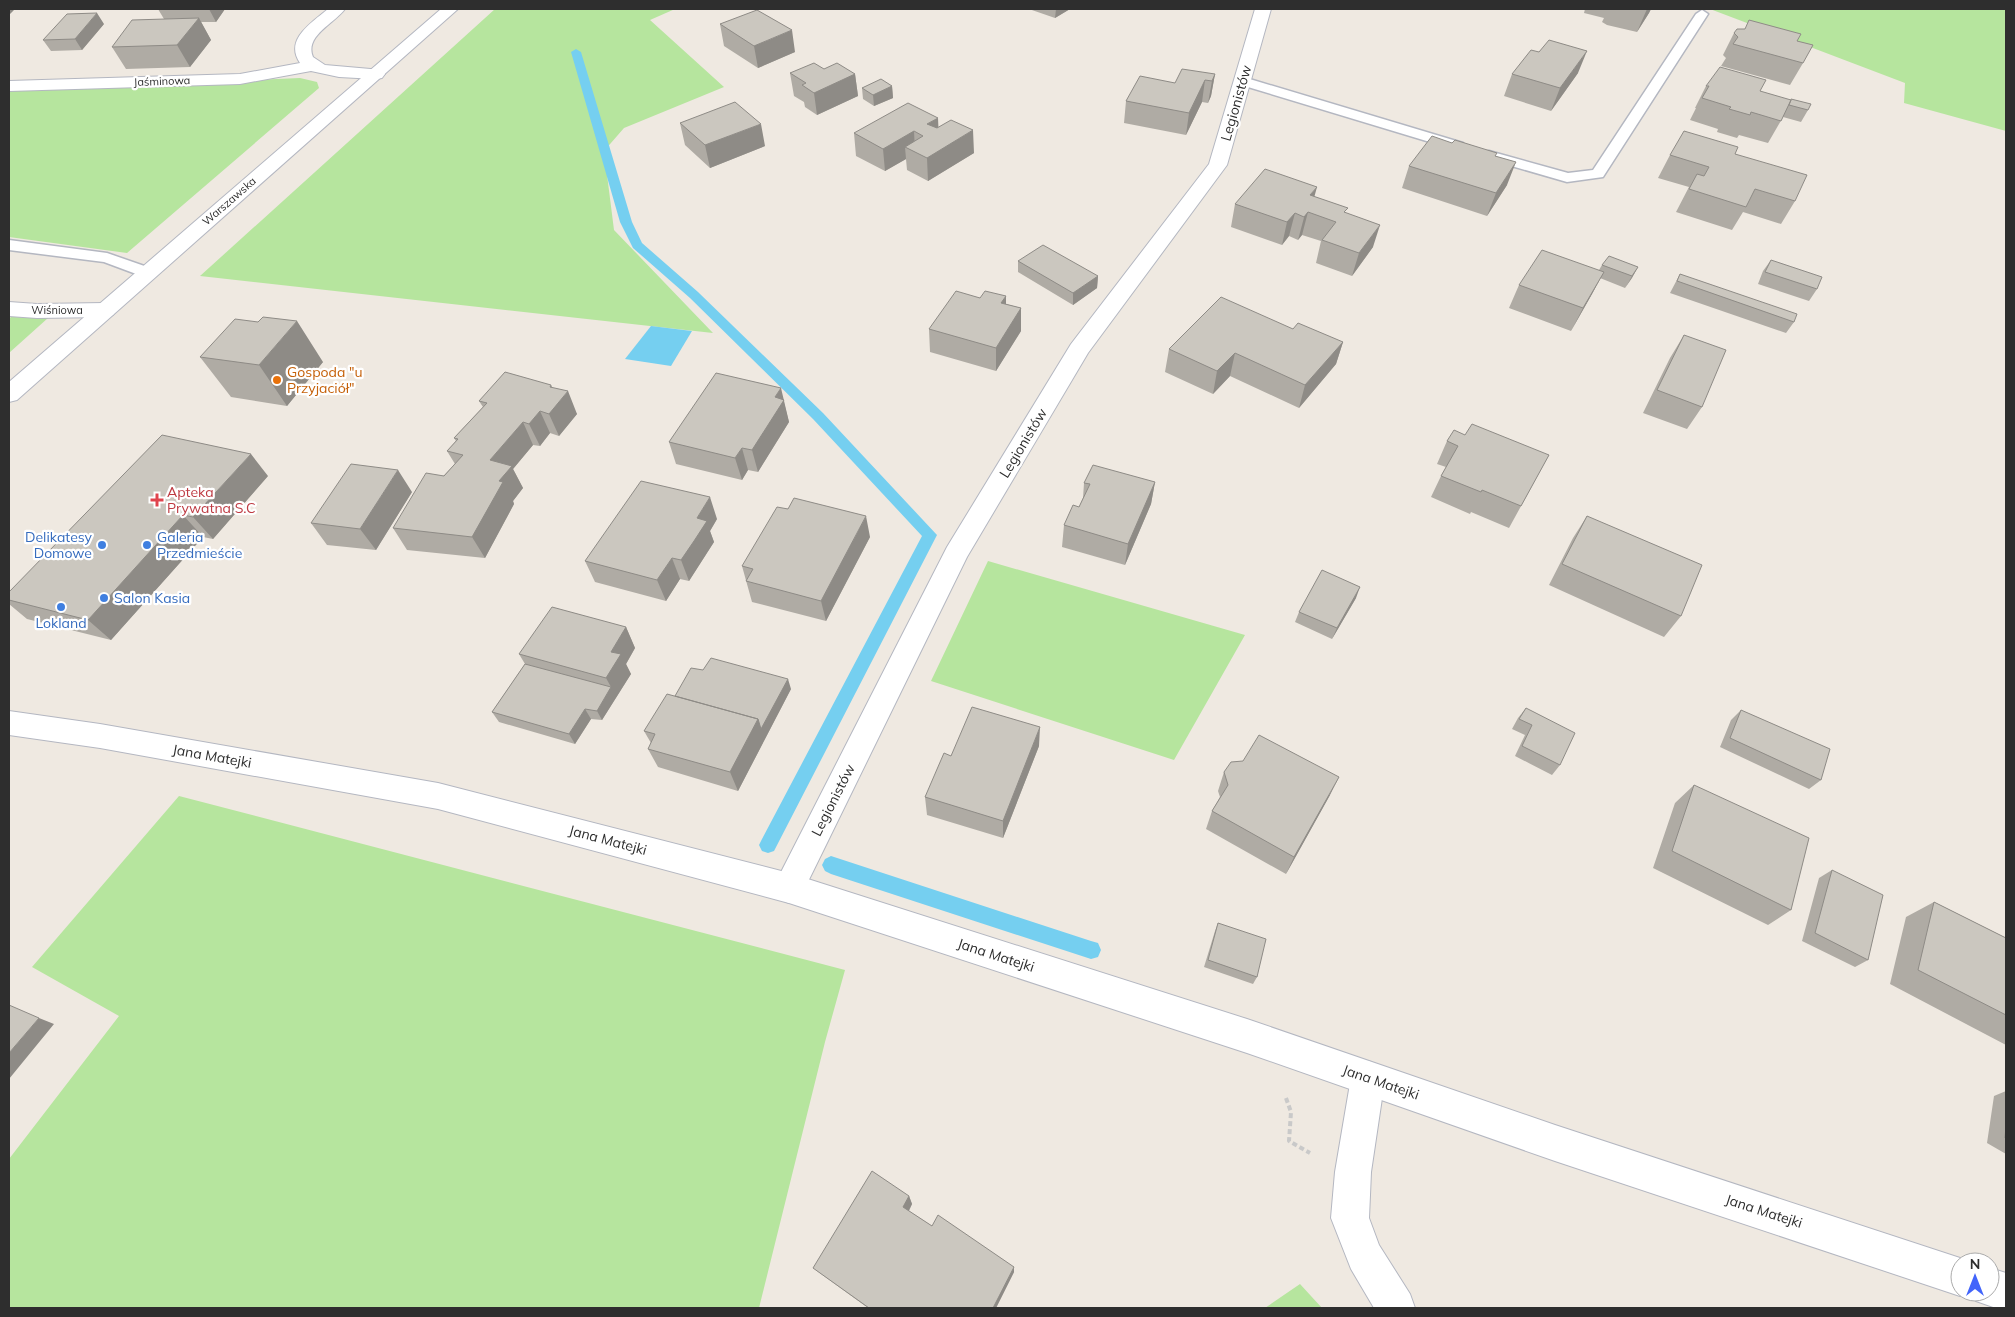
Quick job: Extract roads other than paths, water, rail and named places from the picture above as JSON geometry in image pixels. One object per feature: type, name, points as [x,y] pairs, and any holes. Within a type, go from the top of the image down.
[{"type":"street","points":[[313,66],[307,61],[302,48],[306,40],[337,9]]},
{"type":"street","name":"Warszawska","points":[[9,394],[450,9]]},
{"type":"street","name":"Legionistów","points":[[789,888],[956,554],[1079,349],[1218,165],[1263,9]]},
{"type":"street","name":"Jaśminowa","points":[[9,86],[240,79],[313,66],[376,74]]},
{"type":"street","name":"Wiśniowa","points":[[9,309],[105,310]]},
{"type":"street","name":"Jana Matejki","points":[[9,723],[100,736],[438,796],[789,888],[1238,1033],[1556,1144],[1950,1273]]},
{"type":"street","points":[[1368,1078],[1353,1172],[1350,1218],[1364,1256],[1396,1308]]},
{"type":"lane","points":[[1243,81],[1566,178],[1598,174],[1702,14]]},
{"type":"lane","points":[[9,245],[107,258],[147,273]]},
{"type":"water","points":[[651,326],[692,331],[671,366],[625,359]]},
{"type":"waterway","points":[[576,52],[626,222],[637,245],[694,295],[818,416],[930,535],[768,845]]},
{"type":"waterway","points":[[831,865],[1091,950]]},
{"type":"place","name":"Gospoda \"u Przyjaciół\"","points":[[277,380]]},
{"type":"place","name":"Apteka Prywatna S.C","points":[[157,500]]},
{"type":"place","name":"Delikatesy Domowe","points":[[102,545]]},
{"type":"place","name":"Galeria Przedmieście","points":[[147,545]]},
{"type":"place","name":"Salon Kasia","points":[[104,598]]},
{"type":"place","name":"Lokland","points":[[61,607]]}]
